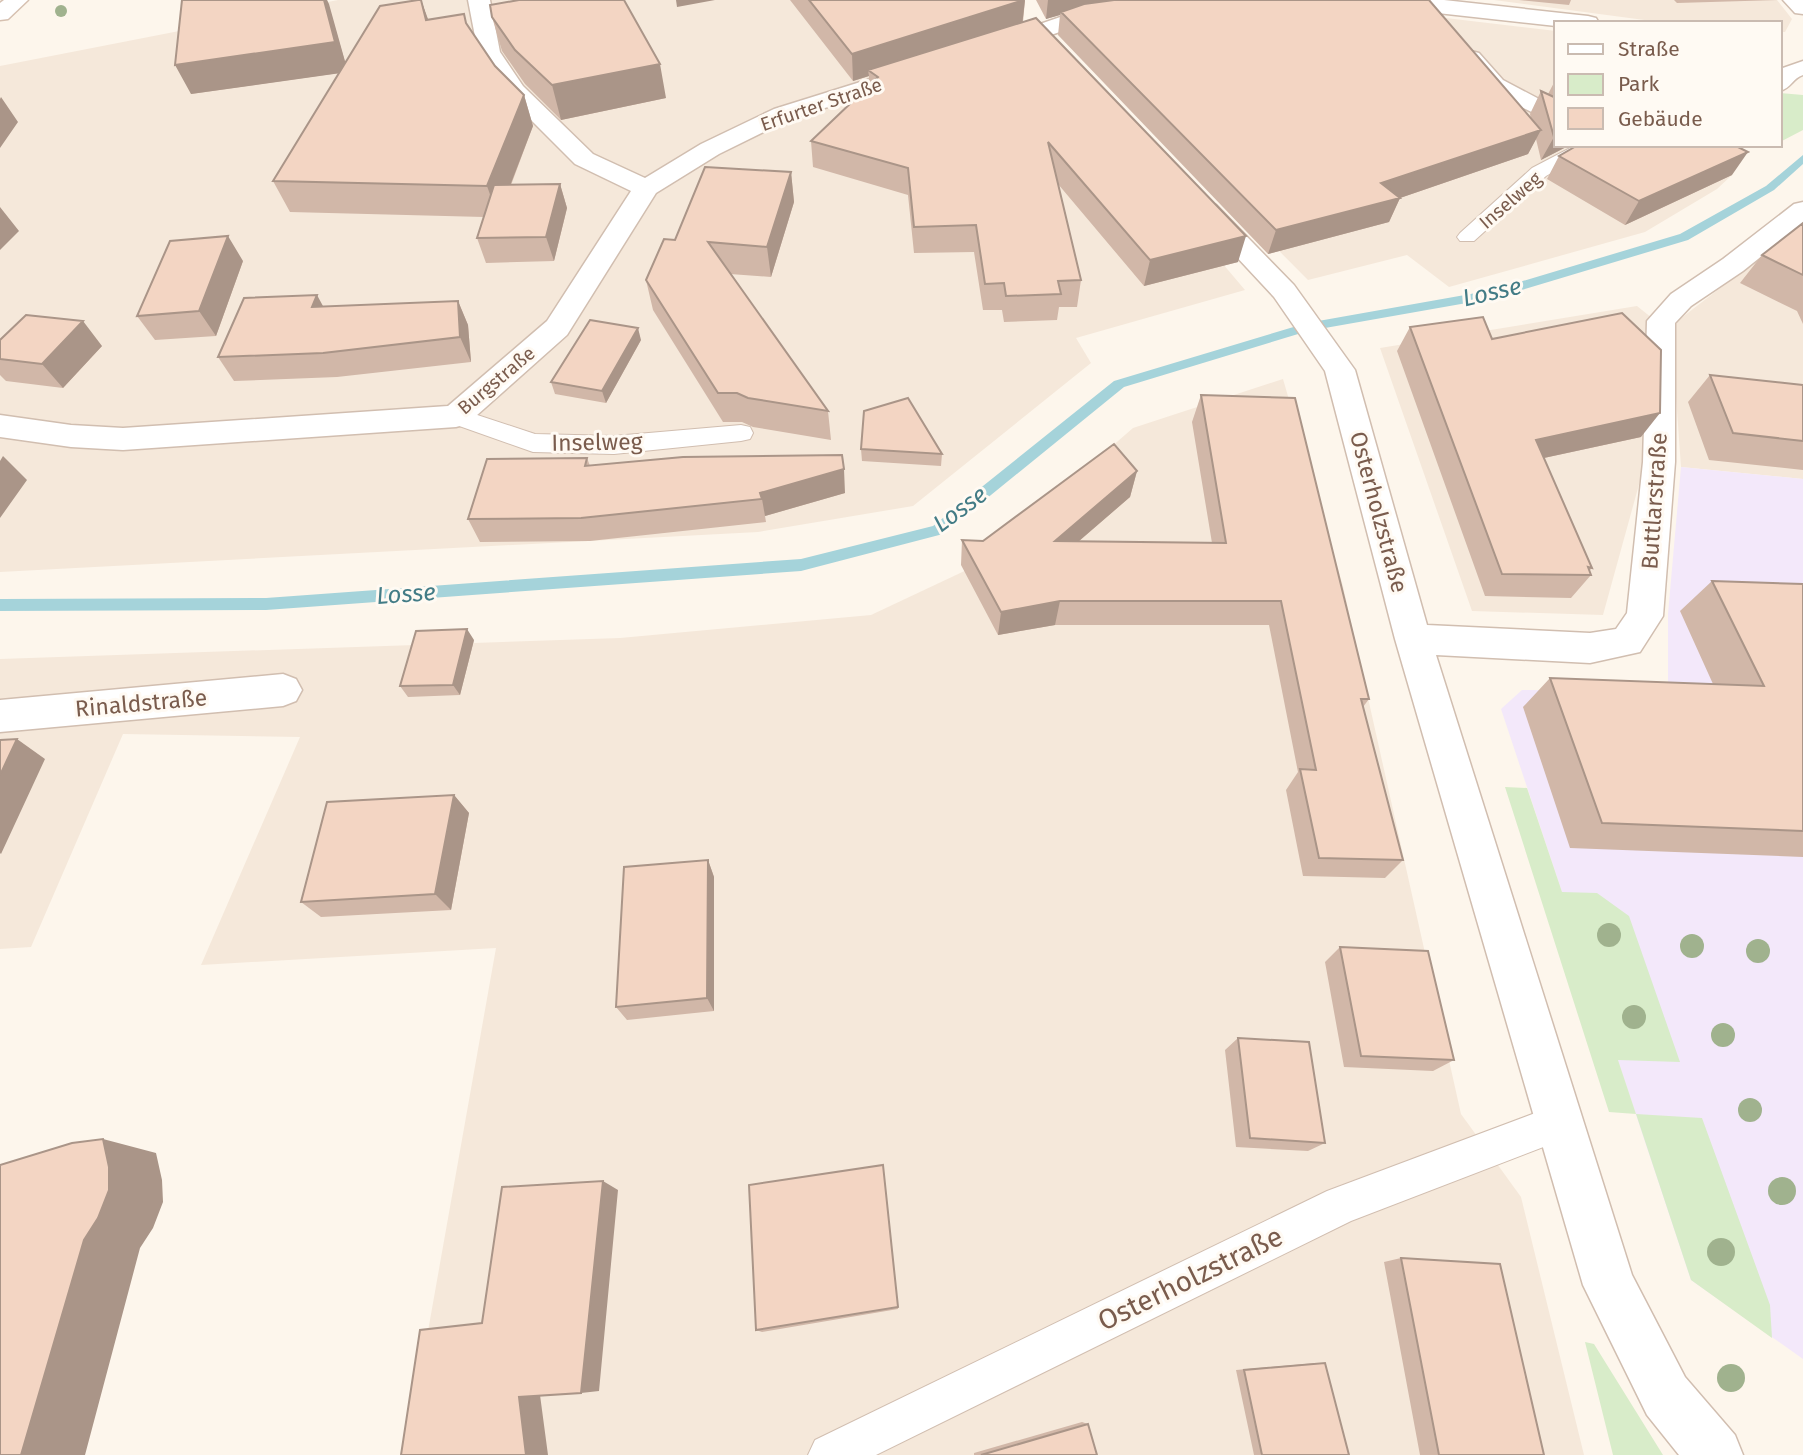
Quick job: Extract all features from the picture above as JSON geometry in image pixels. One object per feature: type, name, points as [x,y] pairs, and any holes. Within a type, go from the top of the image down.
[{"type":"street","points":[[0,14],[16,0]]},
{"type":"street","points":[[1583,0],[1601,21]]},
{"type":"street","points":[[1794,0],[1803,8]]},
{"type":"street","points":[[1361,1],[1423,4],[1571,21]]},
{"type":"street","points":[[479,2],[489,52],[515,91],[584,159],[646,188]]},
{"type":"street","points":[[1423,4],[1441,24]]},
{"type":"street","points":[[975,53],[1034,22],[1129,12]]},
{"type":"street","points":[[1034,22],[1058,52]]},
{"type":"street","points":[[1459,45],[1495,85],[1554,116]]},
{"type":"street","name":"Erfurter Straße","points":[[646,188],[710,149],[782,114],[937,65]]},
{"type":"street","points":[[1782,82],[1790,72],[1803,68]]},
{"type":"street","name":"Burgstraße","points":[[0,426],[71,436],[123,439],[456,416],[557,328],[646,188]]},
{"type":"street","name":"Osterholzstraße","points":[[1194,198],[1284,291],[1340,370],[1413,639],[1609,1285],[1666,1395],[1715,1455]]},
{"type":"street","name":"Buttlarstraße","points":[[1413,639],[1590,648],[1627,642],[1645,617],[1660,462],[1661,321],[1681,300],[1733,265],[1803,210]]},
{"type":"street","name":"Rinaldstraße","points":[[0,716],[283,690]]},
{"type":"lane","name":"Inselweg","points":[[1467,237],[1539,172],[1587,147]]},
{"type":"lane","name":"Inselweg","points":[[456,416],[533,443],[614,446],[741,433]]},
{"type":"lane","name":"Osterholzstraße","points":[[830,1455],[1341,1205],[1559,1123]]},
{"type":"shaded area","points":[[338,0],[999,0],[1245,290],[1076,338],[1091,363],[913,506],[758,532],[0,572],[0,66]]},
{"type":"shaded area","points":[[1494,0],[1777,0],[1792,19],[1785,32],[1782,32],[1782,21],[1652,21]]},
{"type":"shaded area","points":[[1412,14],[1554,31],[1554,147],[1677,147],[1732,175],[1717,189],[1645,232],[1449,287],[1407,255],[1308,280],[1067,38]]},
{"type":"shaded area","points":[[1803,224],[1803,479],[1681,467],[1671,326]]},
{"type":"shaded area","points":[[1637,306],[1652,318],[1646,459],[1603,615],[1472,611],[1380,348]]},
{"type":"shaded area","points":[[1283,379],[1343,586],[1461,1114],[1521,1197],[1584,1455],[406,1455],[496,948],[201,965],[300,737],[123,734],[31,947],[0,949],[0,659],[620,638],[871,615],[973,567],[1133,428]]},
{"type":"shaded area","points":[[1681,467],[1803,479],[1803,1359],[1691,1280],[1501,709],[1522,690],[1668,691],[1668,614]]},
{"type":"green space","points":[[1782,93],[1803,95],[1803,130],[1782,141]]},
{"type":"green space","points":[[1505,787],[1527,788],[1562,892],[1597,893],[1629,916],[1680,1062],[1618,1060],[1636,1114],[1609,1112]]},
{"type":"green space","points":[[1636,1114],[1702,1118],[1770,1305],[1772,1338],[1691,1280]]},
{"type":"green space","points":[[1585,1342],[1594,1344],[1663,1455],[1613,1455]]},
{"type":"building","points":[[182,0],[324,0],[335,42],[175,65]]},
{"type":"building","points":[[421,0],[426,20],[464,14],[466,23],[495,66],[524,95],[487,186],[273,181],[380,6]]},
{"type":"building","points":[[519,0],[624,0],[660,64],[552,85],[515,50],[492,17],[490,5]]},
{"type":"building","points":[[809,0],[1024,0],[852,54]]},
{"type":"building","points":[[1114,0],[1429,0],[1541,130],[1381,183],[1400,198],[1276,230],[1061,12],[1084,4]]},
{"type":"building","points":[[1036,18],[1246,236],[1150,260],[1048,142],[1081,280],[1058,281],[1061,294],[1006,296],[1004,283],[985,284],[976,225],[914,227],[908,168],[811,141],[878,77],[868,70]]},
{"type":"building","points":[[1541,91],[1554,97],[1554,137]]},
{"type":"building","points":[[1575,147],[1738,147],[1748,152],[1639,201],[1559,156]]},
{"type":"building","points":[[705,167],[791,172],[767,247],[708,242],[828,411],[748,398],[737,393],[718,393],[646,280],[664,239],[675,240]]},
{"type":"building","points":[[560,184],[546,237],[477,238],[494,185]]},
{"type":"building","points":[[1803,223],[1803,275],[1762,255]]},
{"type":"building","points":[[228,236],[199,311],[137,316],[170,241]]},
{"type":"building","points":[[317,295],[312,307],[458,301],[460,337],[323,353],[218,357],[244,298]]},
{"type":"building","points":[[1622,313],[1661,350],[1660,413],[1536,440],[1592,568],[1588,567],[1591,575],[1502,574],[1410,327],[1483,317],[1492,339]]},
{"type":"building","points":[[26,315],[83,321],[42,364],[0,359],[0,340]]},
{"type":"building","points":[[590,320],[638,328],[602,391],[551,382]]},
{"type":"building","points":[[1710,375],[1803,385],[1803,441],[1733,433]]},
{"type":"building","points":[[1201,395],[1295,398],[1369,699],[1361,699],[1403,860],[1319,858],[1300,769],[1316,770],[1281,601],[1060,601],[1001,612],[962,540],[983,541],[1114,444],[1137,471],[1055,541],[1226,543]]},
{"type":"building","points":[[908,398],[942,454],[861,449],[864,411]]},
{"type":"building","points":[[842,455],[844,469],[760,493],[762,499],[581,518],[468,519],[487,459],[587,458],[585,466],[683,457]]},
{"type":"building","points":[[1712,581],[1803,584],[1803,831],[1602,823],[1550,678],[1764,686]]},
{"type":"building","points":[[467,629],[453,685],[400,686],[416,631]]},
{"type":"building","points":[[17,739],[0,775],[0,740]]},
{"type":"building","points":[[454,795],[435,894],[301,902],[327,802]]},
{"type":"building","points":[[708,860],[707,998],[616,1007],[624,867]]},
{"type":"building","points":[[1340,947],[1428,951],[1454,1060],[1361,1056]]},
{"type":"building","points":[[1238,1038],[1309,1042],[1325,1143],[1250,1138]]},
{"type":"building","points":[[103,1139],[109,1167],[109,1190],[98,1218],[84,1240],[21,1455],[0,1455],[0,1165],[72,1143]]},
{"type":"building","points":[[883,1165],[898,1307],[756,1330],[749,1185]]},
{"type":"building","points":[[603,1181],[581,1393],[519,1397],[526,1455],[401,1455],[420,1330],[482,1323],[502,1187]]},
{"type":"building","points":[[1401,1258],[1500,1264],[1544,1455],[1439,1455]]},
{"type":"building","points":[[1325,1363],[1349,1455],[1262,1455],[1244,1370]]},
{"type":"building","points":[[1088,1424],[1097,1455],[981,1455]]},
{"type":"waterway","name":"Losse","points":[[0,605],[266,604],[801,565],[938,530],[1119,384],[1307,327],[1495,294],[1684,237],[1770,188],[1803,158]]}]
